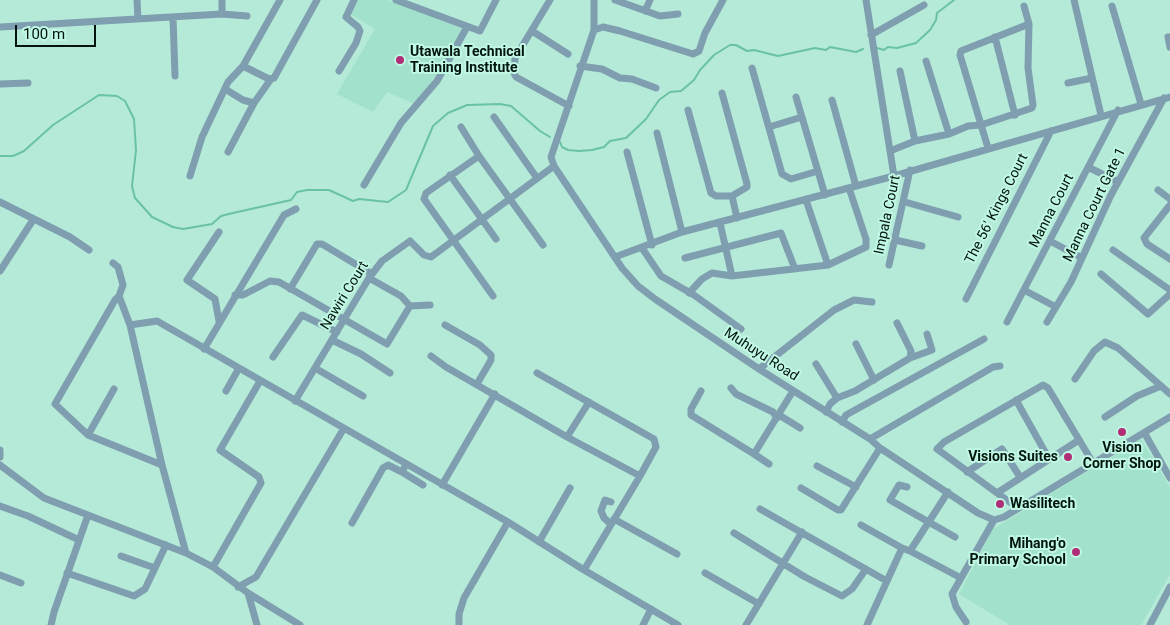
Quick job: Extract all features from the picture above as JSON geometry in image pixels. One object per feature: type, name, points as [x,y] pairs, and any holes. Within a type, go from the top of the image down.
[{"type":"street","points":[[137,0],[138,19]]},
{"type":"street","points":[[222,0],[222,14]]},
{"type":"street","points":[[190,176],[202,136],[228,82],[243,66],[280,0]]},
{"type":"street","points":[[228,152],[254,103],[271,79],[317,0]]},
{"type":"street","points":[[339,71],[356,44],[360,31],[358,26],[346,17],[354,0]]},
{"type":"street","points":[[396,0],[480,31],[496,0]]},
{"type":"street","points":[[550,0],[515,58],[514,76],[569,106]]},
{"type":"street","points":[[554,166],[551,157],[553,150],[569,106],[580,66],[594,30],[594,0]]},
{"type":"street","points":[[614,0],[660,16],[678,14]]},
{"type":"street","points":[[646,11],[650,0]]},
{"type":"street","points":[[594,30],[603,27],[693,54],[697,53],[723,0]]},
{"type":"street","points":[[866,0],[894,176]]},
{"type":"street","points":[[1074,0],[1101,115]]},
{"type":"street","points":[[871,35],[924,5]]},
{"type":"street","points":[[890,151],[914,141],[949,134],[968,126],[981,125],[1029,111],[1033,105],[1028,68],[1029,24],[1024,6]]},
{"type":"street","points":[[1112,6],[1141,104]]},
{"type":"street","points":[[0,27],[222,14],[247,16]]},
{"type":"street","points":[[173,17],[175,76]]},
{"type":"street","points":[[988,148],[960,55],[963,49],[1029,24]]},
{"type":"street","points":[[364,185],[401,123],[437,81],[467,27]]},
{"type":"street","points":[[532,31],[568,54]]},
{"type":"street","points":[[995,37],[1015,115]]},
{"type":"street","points":[[1168,37],[1170,47]]},
{"type":"street","points":[[926,61],[949,134]]},
{"type":"street","points":[[243,66],[271,79]]},
{"type":"street","points":[[580,66],[602,69],[620,78],[632,79],[656,88]]},
{"type":"street","points":[[752,68],[782,174],[791,179],[818,171]]},
{"type":"street","points":[[900,71],[914,141]]},
{"type":"street","points":[[1068,83],[1092,78]]},
{"type":"street","points":[[0,84],[28,83]]},
{"type":"street","points":[[225,89],[243,100],[254,103]]},
{"type":"street","points":[[688,110],[711,193],[716,196],[732,196],[746,187],[747,184],[722,93]]},
{"type":"street","points":[[796,97],[825,195]]},
{"type":"street","points":[[615,257],[632,249],[652,245],[682,232],[894,176],[1167,97]]},
{"type":"street","name":"Manna Court Gate 1","points":[[1047,322],[1082,258],[1118,182],[1167,97]]},
{"type":"street","points":[[688,293],[712,273],[732,276],[828,265],[866,247],[866,239],[832,100]]},
{"type":"street","name":"Manna Court","points":[[1007,322],[1118,110]]},
{"type":"street","points":[[769,127],[802,116]]},
{"type":"street","points":[[494,117],[538,178]]},
{"type":"street","points":[[461,127],[479,156],[543,245]]},
{"type":"street","name":"The 56' Kings Court","points":[[966,299],[1051,131]]},
{"type":"street","points":[[657,132],[682,232]]},
{"type":"street","points":[[627,152],[652,245]]},
{"type":"street","points":[[479,156],[426,193],[424,199],[493,296]]},
{"type":"street","name":"Nawiri Court","points":[[295,401],[370,276],[382,261],[410,241],[424,255],[431,256],[554,166]]},
{"type":"street","name":"Muhuyu Road","points":[[554,166],[615,257],[645,292],[759,369],[870,438],[880,448],[978,513],[994,520]]},
{"type":"street","points":[[1088,167],[1118,182]]},
{"type":"street","name":"Impala Court","points":[[890,265],[905,202],[910,170]]},
{"type":"street","points":[[450,175],[483,218],[496,239]]},
{"type":"street","points":[[1158,190],[1170,200]]},
{"type":"street","points":[[732,196],[737,218]]},
{"type":"street","points":[[806,200],[828,265]]},
{"type":"street","points":[[0,202],[33,220],[70,236],[90,250]]},
{"type":"street","points":[[905,202],[958,217]]},
{"type":"street","points":[[1170,205],[1144,238],[1147,244],[1170,259]]},
{"type":"street","points":[[204,349],[284,215],[296,209]]},
{"type":"street","points":[[0,271],[33,220]]},
{"type":"street","points":[[720,223],[732,276]]},
{"type":"street","points":[[219,232],[186,280],[215,299],[219,322]]},
{"type":"street","points":[[685,258],[781,232],[795,270]]},
{"type":"street","points":[[895,240],[922,246]]},
{"type":"street","points":[[1050,241],[1082,258]]},
{"type":"street","points":[[290,288],[317,244],[322,244],[401,296],[410,306]]},
{"type":"street","points":[[642,248],[661,276],[741,330]]},
{"type":"street","points":[[1113,250],[1170,290]]},
{"type":"street","points":[[113,263],[118,267],[123,285],[119,296],[114,300],[56,400],[58,409],[88,435],[162,466]]},
{"type":"street","points":[[1101,274],[1148,314],[1170,294]]},
{"type":"street","points":[[235,295],[242,295],[270,281],[279,282],[387,344],[410,306]]},
{"type":"street","points":[[1024,290],[1056,307]]},
{"type":"street","points":[[119,296],[130,325],[162,466],[186,553]]},
{"type":"street","points":[[759,369],[834,310],[854,300],[872,302]]},
{"type":"street","points":[[410,306],[430,305]]},
{"type":"street","points":[[274,357],[302,315],[337,332]]},
{"type":"street","points":[[130,325],[157,321],[442,486],[508,522],[584,570],[678,625]]},
{"type":"street","points":[[897,323],[911,350],[910,358]]},
{"type":"street","points":[[445,326],[480,345],[491,355],[491,360],[477,384]]},
{"type":"street","points":[[826,412],[830,404],[837,398],[874,380],[910,358],[932,350],[927,334]]},
{"type":"street","points":[[842,422],[846,415],[984,339]]},
{"type":"street","points":[[332,340],[361,354],[390,373]]},
{"type":"street","points":[[1075,378],[1094,351],[1105,342],[1118,348],[1170,394]]},
{"type":"street","points":[[856,344],[874,380]]},
{"type":"street","points":[[432,356],[567,437],[640,476]]},
{"type":"street","points":[[816,364],[837,398]]},
{"type":"street","points":[[870,438],[993,367],[1000,366]]},
{"type":"street","points":[[226,392],[239,368]]},
{"type":"street","points":[[315,368],[363,396]]},
{"type":"street","points":[[537,374],[638,429],[656,443],[640,476],[584,570]]},
{"type":"street","points":[[213,567],[261,483],[259,477],[220,450],[260,381]]},
{"type":"street","points":[[1018,508],[940,453],[937,450],[939,446],[1043,385],[1048,388],[1093,463]]},
{"type":"street","points":[[1105,417],[1137,396],[1161,386]]},
{"type":"street","points":[[731,388],[736,394],[800,428]]},
{"type":"street","points":[[88,435],[114,389]]},
{"type":"street","points":[[701,391],[691,409],[691,415],[769,464]]},
{"type":"street","points":[[754,454],[793,391]]},
{"type":"street","points":[[442,486],[495,394]]},
{"type":"street","points":[[1016,400],[1049,459]]},
{"type":"street","points":[[567,437],[589,402]]},
{"type":"street","points":[[966,622],[952,597],[994,520],[1018,508],[1170,417]]},
{"type":"street","points":[[238,586],[256,577],[344,428]]},
{"type":"street","points":[[1144,434],[1170,478]]},
{"type":"street","points":[[997,493],[1078,440]]},
{"type":"street","points":[[801,488],[838,510],[843,507],[880,448]]},
{"type":"street","points":[[968,472],[1002,449],[1020,477]]},
{"type":"street","points":[[0,450],[0,457]]},
{"type":"street","points":[[402,472],[406,464]]},
{"type":"street","points":[[0,465],[44,498],[186,553],[213,567],[248,594],[300,625]]},
{"type":"street","points":[[352,524],[384,468],[388,466],[402,472],[423,485]]},
{"type":"street","points":[[817,466],[856,487]]},
{"type":"street","points":[[907,488],[899,485],[890,500],[955,536]]},
{"type":"street","points":[[539,542],[570,488]]},
{"type":"street","points":[[910,551],[948,492]]},
{"type":"street","points":[[611,502],[605,500],[601,511],[604,518],[677,554]]},
{"type":"street","points":[[0,506],[28,516],[79,540]]},
{"type":"street","points":[[760,509],[885,580]]},
{"type":"street","points":[[51,625],[88,515]]},
{"type":"street","points":[[460,625],[459,614],[464,598],[508,522]]},
{"type":"street","points":[[861,525],[961,578]]},
{"type":"street","points":[[746,625],[782,562],[802,532]]},
{"type":"street","points":[[734,533],[842,596],[852,589],[866,569]]},
{"type":"street","points":[[67,573],[134,596],[145,589],[166,545]]},
{"type":"street","points":[[867,625],[885,580],[902,548]]},
{"type":"street","points":[[121,556],[155,568]]},
{"type":"street","points":[[705,573],[759,604]]},
{"type":"street","points":[[0,575],[21,583]]},
{"type":"street","points":[[1150,625],[1167,597],[1170,587]]},
{"type":"street","points":[[248,594],[257,625]]},
{"type":"street","points":[[643,625],[652,610]]},
{"type":"shaded area","name":"Utawala Technical Training Institute","points":[[357,0],[388,0],[464,28],[417,105],[387,92],[373,112],[337,94],[375,29],[350,14]]},
{"type":"shaded area","name":"Mihang'o Primary School","points":[[1141,439],[1170,488],[1170,574],[1141,625],[1010,625],[959,594],[993,529]]},
{"type":"waterway","points":[[877,48],[884,50],[888,47],[897,48],[916,43],[930,30],[936,20],[937,13],[954,0]]},
{"type":"waterway","points":[[560,142],[562,147],[568,150],[579,151],[604,147],[610,141],[626,138],[646,119],[659,100],[670,92],[681,91],[694,80],[700,70],[714,55],[730,45],[736,45],[747,51],[754,50],[778,56],[815,48],[826,50],[830,47],[856,52],[863,49]]},
{"type":"waterway","points":[[0,156],[13,156],[24,151],[53,125],[99,95],[117,96],[125,101],[134,119],[136,150],[132,186],[135,198],[152,217],[173,227],[183,229],[212,224],[221,216],[291,200],[297,192],[307,190],[329,190],[353,201],[359,199],[388,202],[406,190],[433,126],[448,113],[467,105],[500,104],[511,106],[540,131],[550,137]]},
{"type":"place","name":"Utawala Technical Training Institute","points":[[400,60]]},
{"type":"place","name":"Vision Corner Shop","points":[[1122,432]]},
{"type":"place","name":"Visions Suites","points":[[1068,457]]},
{"type":"place","name":"Wasilitech","points":[[1000,504]]},
{"type":"place","name":"Mihang'o Primary School","points":[[1076,552]]}]
